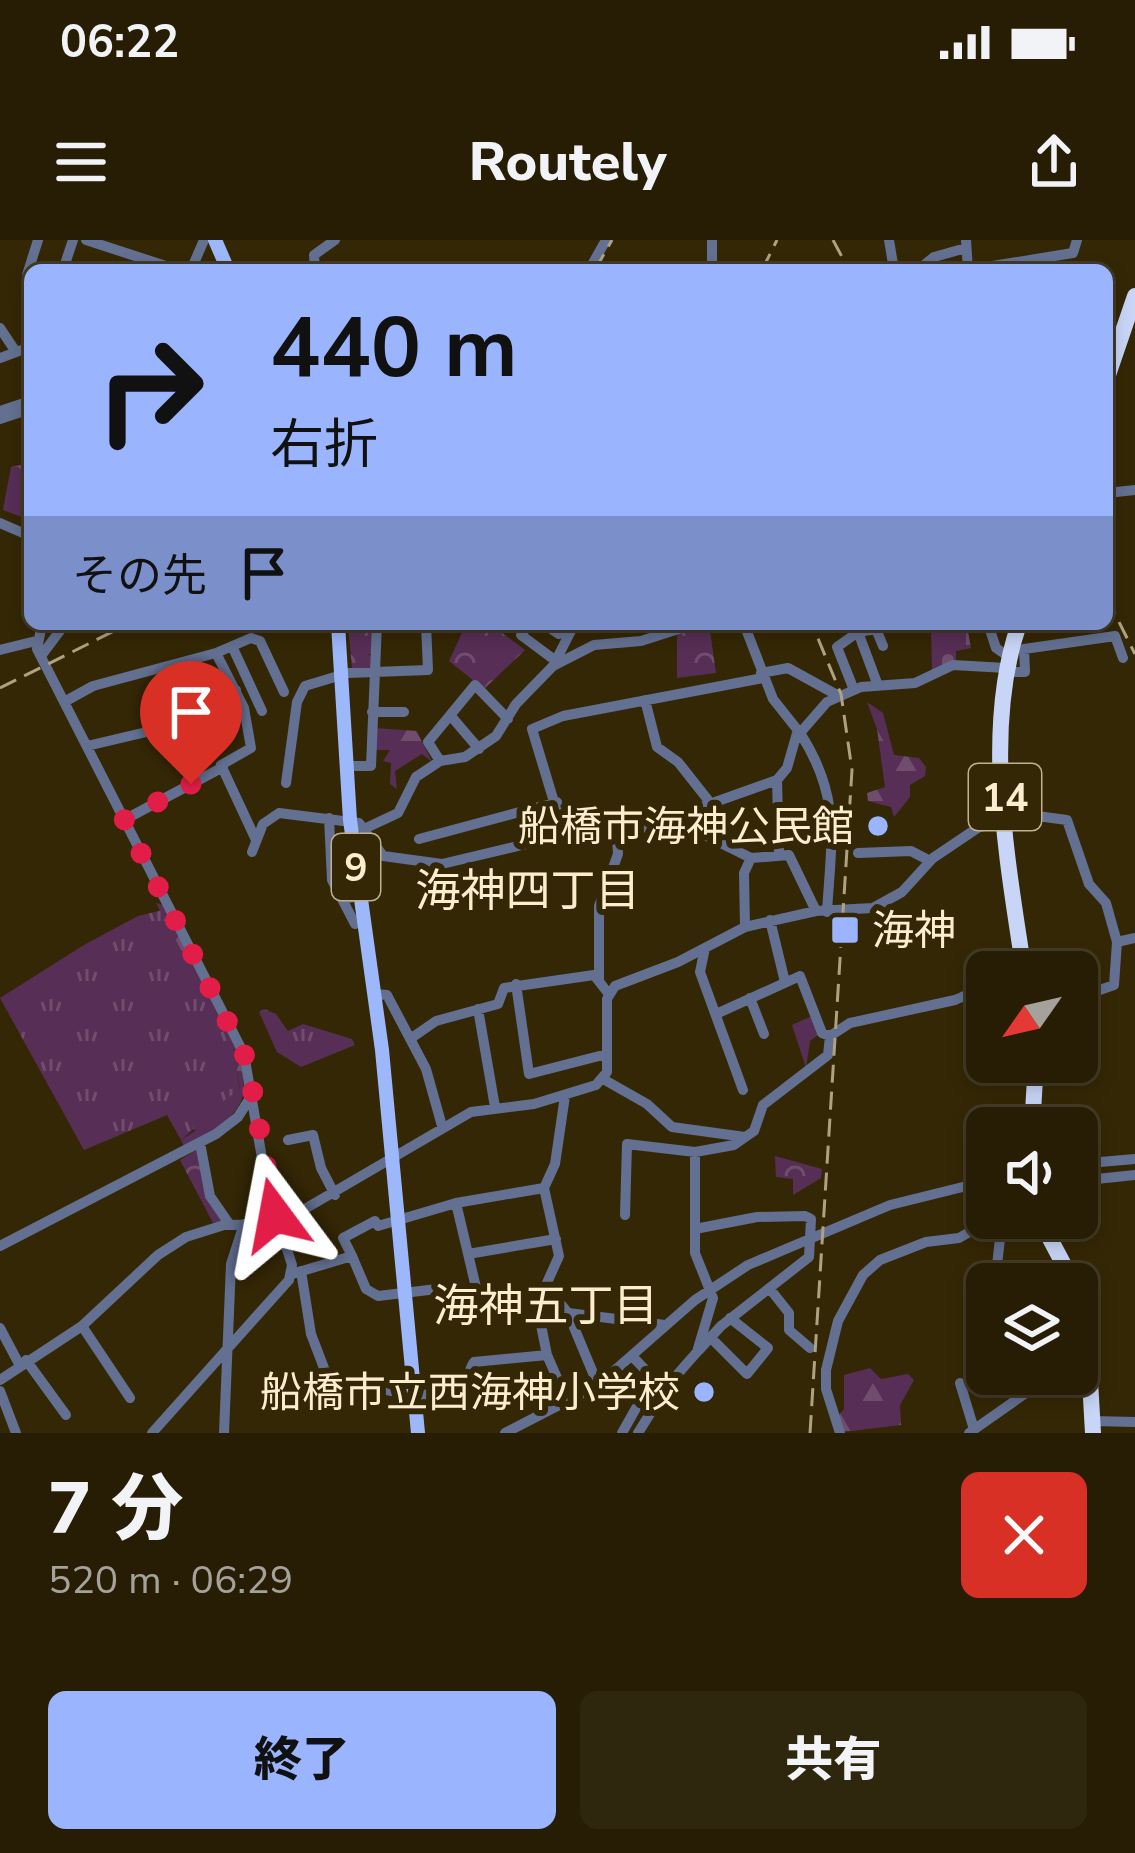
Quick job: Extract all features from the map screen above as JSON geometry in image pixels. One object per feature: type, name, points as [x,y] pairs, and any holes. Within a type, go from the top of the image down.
[{"type":"highway","points":[[1113,360],[1135,296]]},
{"type":"highway","name":"14","points":[[1018,630],[1000,730],[1022,951]]},
{"type":"highway","points":[[1088,1395],[1092,1427]]},
{"type":"main road","name":"9","points":[[339,630],[350,820],[393,1156],[418,1433]]},
{"type":"street","points":[[86,240],[160,264]]},
{"type":"street","points":[[314,264],[314,255],[335,240]]},
{"type":"street","points":[[1005,264],[1073,253],[1077,240]]},
{"type":"street","points":[[925,264],[966,244]]},
{"type":"street","points":[[0,328],[16,352]]},
{"type":"street","points":[[0,358],[24,349]]},
{"type":"street","points":[[40,630],[36,641],[41,656],[244,1054],[264,1172],[327,1376],[327,1400]]},
{"type":"street","points":[[41,656],[60,630]]},
{"type":"street","points":[[251,638],[253,630]]},
{"type":"street","points":[[346,766],[371,766],[377,630]]},
{"type":"street","points":[[286,783],[298,697],[305,686],[342,674],[428,670],[427,630]]},
{"type":"street","points":[[525,630],[521,635],[555,664]]},
{"type":"street","points":[[366,828],[398,813],[416,777],[440,761],[479,749],[555,664],[571,630]]},
{"type":"street","points":[[555,664],[595,645],[641,641],[675,630]]},
{"type":"street","points":[[746,630],[762,676],[799,733],[831,804],[835,843],[821,912]]},
{"type":"street","points":[[854,690],[837,647],[867,630]]},
{"type":"street","points":[[877,630],[883,646]]},
{"type":"street","points":[[990,630],[996,648],[1012,665]]},
{"type":"street","points":[[1074,630],[1075,642]]},
{"type":"street","points":[[858,632],[877,683]]},
{"type":"street","points":[[1012,665],[1026,647],[1115,636],[1123,658]]},
{"type":"street","points":[[64,702],[93,686],[216,653],[251,638],[260,641],[284,692]]},
{"type":"street","points":[[0,650],[36,641]]},
{"type":"street","points":[[232,646],[262,710]]},
{"type":"street","points":[[124,820],[251,748],[236,690],[216,653]]},
{"type":"street","points":[[223,767],[254,846],[266,820],[278,813],[350,820],[366,828],[383,856],[431,864],[564,835],[617,838],[674,820],[777,780],[787,768],[799,733],[837,695],[877,683],[914,682],[953,665],[1012,665]]},
{"type":"street","points":[[564,835],[532,729],[563,716],[788,668],[837,695]]},
{"type":"street","points":[[440,761],[428,742],[475,685],[508,718]]},
{"type":"street","points":[[87,746],[155,730],[236,690]]},
{"type":"street","points":[[646,700],[657,747],[678,762],[712,805]]},
{"type":"street","points":[[372,712],[404,712]]},
{"type":"street","points":[[450,715],[479,749]]},
{"type":"street","points":[[777,780],[778,855]]},
{"type":"street","points":[[418,839],[557,802]]},
{"type":"street","points":[[329,818],[332,880],[355,924]]},
{"type":"street","points":[[674,820],[751,858],[778,855],[793,859],[821,912]]},
{"type":"street","points":[[611,990],[745,927],[821,912],[862,912],[909,885],[931,861],[980,827],[1007,820],[1067,820],[1089,884],[1106,903],[1117,942],[1114,985],[1098,991]]},
{"type":"street","points":[[599,979],[599,906],[618,854],[617,838]]},
{"type":"street","points":[[858,853],[911,850],[931,861]]},
{"type":"street","points":[[745,927],[743,883],[751,858]]},
{"type":"street","points":[[342,898],[359,896]]},
{"type":"street","points":[[770,920],[785,982]]},
{"type":"street","points":[[1117,942],[1135,938]]},
{"type":"street","points":[[705,948],[700,972],[743,1090]]},
{"type":"street","points":[[410,1039],[436,1021],[498,1004],[505,988],[516,984],[582,974],[599,979],[611,990]]},
{"type":"street","points":[[716,1014],[801,977],[822,1034],[830,1036],[850,1023],[966,995]]},
{"type":"street","points":[[516,984],[532,1090]]},
{"type":"street","points":[[603,1079],[611,990]]},
{"type":"street","points":[[374,994],[387,995],[426,1069],[442,1126]]},
{"type":"street","points":[[750,998],[764,1034]]},
{"type":"street","points":[[478,1009],[495,1107]]},
{"type":"street","points":[[626,1215],[627,1144],[695,1152],[734,1145],[754,1131],[763,1105],[828,1055],[830,1036]]},
{"type":"street","points":[[529,1074],[607,1054]]},
{"type":"street","points":[[603,1079],[647,1104],[672,1127],[745,1137]]},
{"type":"street","points":[[0,1380],[82,1327],[169,1247],[212,1227],[278,1224],[335,1195],[442,1126],[495,1107],[565,1096],[603,1079]]},
{"type":"street","points":[[0,1246],[230,1125],[253,1092]]},
{"type":"street","points":[[565,1096],[556,1160],[544,1188],[560,1256],[541,1291],[538,1315],[568,1403]]},
{"type":"street","points":[[287,1140],[314,1135],[321,1168],[335,1195]]},
{"type":"street","points":[[200,1143],[209,1196],[237,1224]]},
{"type":"street","points":[[695,1152],[698,1264],[713,1298],[697,1352]]},
{"type":"street","points":[[1098,1162],[1135,1159]]},
{"type":"street","points":[[1098,1172],[1135,1172]]},
{"type":"street","points":[[1098,1176],[1135,1172]]},
{"type":"street","points":[[505,1433],[598,1385],[710,1288],[814,1237],[907,1200],[966,1186]]},
{"type":"street","points":[[544,1188],[456,1202],[378,1226],[375,1221],[343,1238],[370,1293],[437,1289],[502,1305],[541,1291],[555,1293],[598,1385]]},
{"type":"street","points":[[456,1202],[478,1296]]},
{"type":"street","points":[[638,1433],[668,1385],[710,1337],[809,1257],[814,1237],[811,1219],[805,1216],[757,1217],[695,1229]]},
{"type":"street","points":[[224,1433],[237,1224]]},
{"type":"street","points":[[840,1433],[826,1389],[826,1370],[838,1321],[862,1275],[880,1260],[926,1242],[966,1234]]},
{"type":"street","points":[[468,1254],[556,1239]]},
{"type":"street","points":[[152,1433],[297,1273],[352,1256]]},
{"type":"street","points":[[770,1289],[789,1313],[789,1330],[810,1348]]},
{"type":"street","points":[[568,1313],[665,1325]]},
{"type":"street","points":[[710,1337],[747,1374],[768,1348],[730,1318]]},
{"type":"street","points":[[82,1327],[119,1375],[130,1398]]},
{"type":"street","points":[[0,1328],[66,1415]]},
{"type":"street","points":[[327,1376],[416,1394],[453,1387],[465,1380],[474,1363],[548,1355]]},
{"type":"street","points":[[622,1433],[653,1378],[633,1357]]},
{"type":"street","points":[[346,1395],[350,1380]]},
{"type":"street","points":[[960,1383],[971,1429],[1022,1395]]},
{"type":"street","points":[[0,1391],[16,1433]]},
{"type":"street","points":[[1092,1427],[1135,1421]]},
{"type":"green space","points":[[24,464],[24,518],[3,510],[11,467]]},
{"type":"green space","points":[[349,630],[374,630],[374,654],[368,654],[374,659],[372,669],[352,669]]},
{"type":"green space","points":[[463,630],[498,630],[525,650],[484,689],[449,661]]},
{"type":"green space","points":[[710,630],[716,673],[677,678],[677,631]]},
{"type":"green space","points":[[931,630],[968,630],[971,648],[956,651],[956,663],[932,670]]},
{"type":"green space","points":[[867,702],[883,713],[894,755],[919,758],[926,767],[925,776],[910,785],[910,797],[894,817],[891,807],[868,801],[867,793],[885,787],[877,729]]},
{"type":"green space","points":[[375,728],[417,731],[432,762],[422,754],[395,771],[397,789],[390,784],[391,763],[383,761],[390,750],[374,750]]},
{"type":"green space","points":[[156,903],[163,905],[217,1003],[230,1032],[244,1083],[241,1101],[230,1117],[184,1147],[181,1140],[195,1131],[191,1116],[211,1110],[240,1089],[233,1047]]},
{"type":"green space","points":[[163,910],[233,1047],[240,1090],[181,1140],[167,1115],[84,1150],[0,998],[84,945],[138,916]]},
{"type":"green space","points":[[259,1012],[276,1014],[288,1031],[303,1024],[352,1039],[355,1045],[301,1067],[277,1052]]},
{"type":"green space","points":[[814,1015],[820,1033],[810,1041],[806,1068],[792,1025]]},
{"type":"green space","points":[[198,1149],[224,1220],[213,1223],[180,1160]]},
{"type":"green space","points":[[775,1156],[822,1169],[821,1178],[793,1195],[793,1179],[776,1177]]},
{"type":"green space","points":[[870,1368],[881,1379],[908,1374],[914,1380],[900,1405],[901,1425],[843,1432],[838,1416],[844,1409],[844,1375]]},
{"type":"railway","points":[[598,264],[612,240]]},
{"type":"railway","points":[[765,264],[777,240]]},
{"type":"railway","points":[[833,240],[846,264]]},
{"type":"railway","points":[[1113,610],[1135,654]]},
{"type":"railway","points":[[0,688],[116,630]]},
{"type":"railway","points":[[810,1433],[852,770],[841,694],[814,630]]},
{"type":"place","name":"船橋市海神公民館","points":[[878,826]]},
{"type":"place","name":"海神","points":[[845,930]]},
{"type":"place","name":"船橋市立西海神小学校","points":[[704,1392]]},
{"type":"district","name":"海神四丁目","points":[[528,890]]},
{"type":"district","name":"海神五丁目","points":[[546,1305]]},
{"type":"route","points":[[191,784],[124,820],[247,1060],[275,1215]]}]
